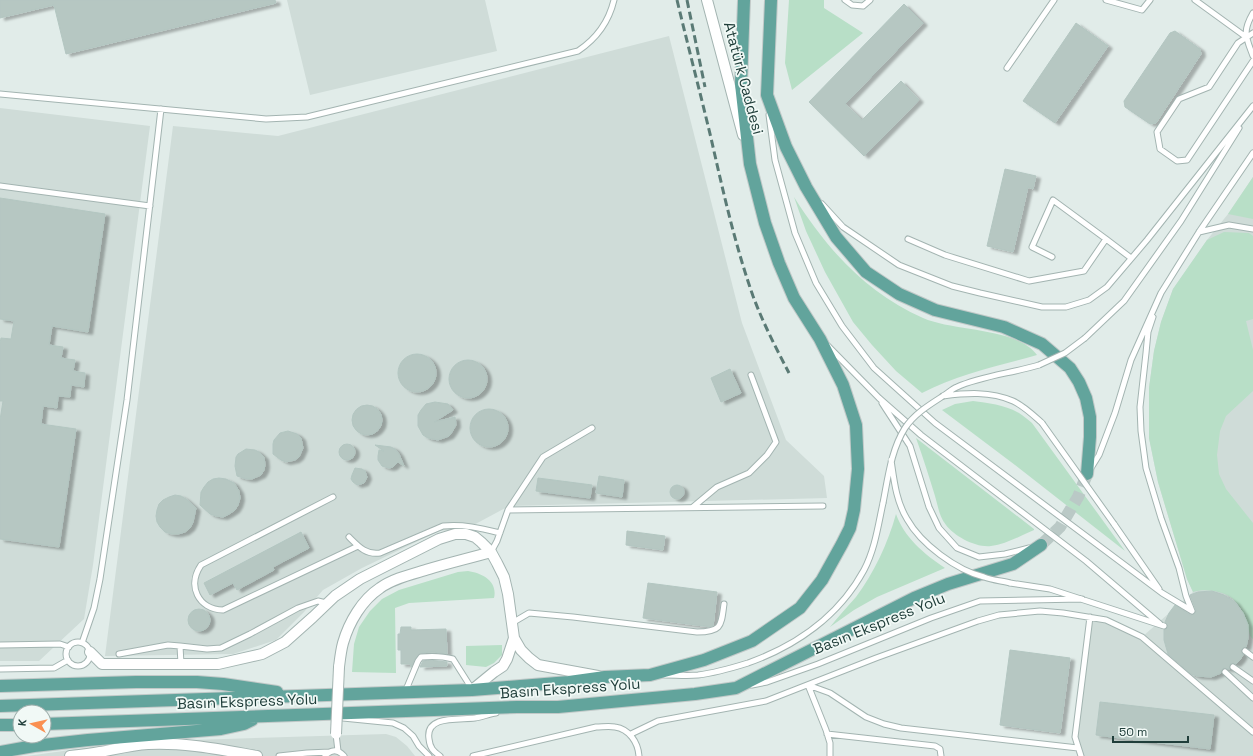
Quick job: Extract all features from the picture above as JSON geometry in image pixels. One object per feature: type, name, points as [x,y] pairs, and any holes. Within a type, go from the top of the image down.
[{"type":"main road","points":[[605,677],[650,675],[704,660],[752,641],[800,608],[822,580],[850,528],[858,469],[856,425],[843,385],[820,338],[794,298],[779,263],[765,223],[750,164],[741,84],[744,0]]},
{"type":"main road","points":[[771,0],[767,95],[786,147],[806,187],[836,237],[866,272],[899,294],[935,310],[1004,327],[1042,344],[1070,368],[1080,382],[1086,398],[1090,417],[1087,474]]},
{"type":"main road","points":[[736,688],[914,598],[948,584],[1013,564],[1041,545]]},
{"type":"main road","name":"Basın Ekspress Yolu","points":[[0,706],[472,690],[569,682],[605,677]]},
{"type":"main road","points":[[0,686],[136,682],[197,682],[223,684],[301,696]]},
{"type":"main road","name":"Basın Ekspress Yolu","points":[[52,724],[516,707],[558,707],[695,694],[736,688]]},
{"type":"main road","points":[[0,752],[34,746],[88,740],[221,729],[244,724],[260,716]]},
{"type":"main road","points":[[0,725],[12,724]]},
{"type":"street","name":"Atatürk Caddesi","points":[[707,0],[750,164]]},
{"type":"street","points":[[90,652],[102,664],[218,664],[262,654],[293,636],[326,603],[345,588],[360,579],[439,539],[455,534],[466,534],[475,537],[491,552],[504,577],[514,638],[521,650],[538,665],[605,677]]},
{"type":"street","points":[[336,734],[339,667],[343,643],[351,622],[360,607],[381,587],[395,580],[491,552]]},
{"type":"street","points":[[472,690],[503,666],[514,638]]},
{"type":"street","points":[[70,756],[135,745],[150,744],[221,749],[258,756]]},
{"type":"lane","points":[[0,94],[266,119],[307,117],[578,51],[587,45],[598,33],[610,12],[614,0]]},
{"type":"lane","points":[[845,0],[852,5],[863,6],[870,0]]},
{"type":"lane","points":[[1007,68],[1054,0]]},
{"type":"lane","points":[[1106,0],[1142,10],[1150,0]]},
{"type":"lane","points":[[1195,0],[1246,37]]},
{"type":"lane","points":[[1253,13],[1247,24],[1246,37],[1253,56]]},
{"type":"lane","points":[[1253,33],[1238,43],[1209,87],[1179,99],[1157,132],[1160,149],[1177,161],[1187,160],[1253,61]]},
{"type":"lane","points":[[767,95],[774,160],[795,233],[816,284],[842,326],[874,368],[935,423],[1162,593],[1192,611],[1186,596],[1180,568],[1161,518],[1146,468],[1140,431],[1140,407],[1148,332],[1161,293]]},
{"type":"lane","points":[[806,187],[843,227],[899,265],[952,286],[1042,307],[1066,307],[1089,300],[1106,287],[1252,107]]},
{"type":"lane","points":[[650,675],[699,675],[733,668],[762,658],[784,648],[804,636],[837,608],[864,570],[873,549],[891,460],[905,428],[925,408],[955,387],[1039,365],[1065,353],[1085,338],[1124,301],[1181,221],[1252,107]]},
{"type":"lane","points":[[82,643],[94,608],[100,579],[127,400],[161,109]]},
{"type":"lane","points":[[1087,474],[1099,455],[1115,413],[1131,360],[1161,293],[1199,232],[1253,153]]},
{"type":"lane","points":[[0,186],[150,206]]},
{"type":"lane","points":[[1052,257],[1032,247],[1053,200],[1131,258]]},
{"type":"lane","points":[[1199,232],[1230,225],[1253,228]]},
{"type":"lane","points":[[908,239],[946,255],[1029,281],[1084,271],[1106,239]]},
{"type":"lane","points":[[820,338],[879,398],[921,435],[1086,561],[1162,625],[1050,589],[982,577],[964,569],[931,547],[918,535],[907,519],[900,504],[895,486],[891,460]]},
{"type":"lane","points":[[693,507],[717,487],[749,473],[767,455],[776,442],[751,375]]},
{"type":"lane","points":[[943,396],[966,393],[984,393],[998,396],[1013,401],[1042,423],[1162,593]]},
{"type":"lane","points":[[879,398],[910,446],[929,508],[939,528],[957,548],[979,557],[1005,554],[1041,545]]},
{"type":"lane","points":[[491,552],[500,533],[508,510],[543,457],[592,428]]},
{"type":"lane","points":[[333,496],[201,565],[194,581],[196,593],[207,606],[218,610],[223,610],[358,546]]},
{"type":"lane","points":[[508,510],[823,506]]},
{"type":"lane","points":[[349,537],[361,549],[370,553],[380,553],[443,526],[472,526],[500,533]]},
{"type":"lane","name":"Basın Ekspress Yolu","points":[[736,688],[767,682],[818,664],[931,618],[980,601],[1082,599]]},
{"type":"lane","points":[[119,654],[168,645],[200,649],[221,648],[298,608],[318,601],[326,603]]},
{"type":"lane","points":[[512,623],[529,613],[573,616],[697,632],[708,632],[714,631],[719,626],[724,604]]},
{"type":"lane","points":[[631,734],[658,721],[766,701],[876,658],[978,621],[999,615],[1040,611],[1106,620],[1142,637],[1253,732]]},
{"type":"lane","points":[[1081,756],[1075,737],[1090,617]]},
{"type":"lane","points":[[77,642],[82,643],[86,645],[90,652],[90,659],[84,665],[74,666],[66,656],[67,651],[69,647],[77,642]]},
{"type":"lane","points":[[0,645],[60,644],[69,647]]},
{"type":"lane","points":[[180,646],[181,664]]},
{"type":"lane","points":[[1245,651],[1253,657]]},
{"type":"lane","points":[[405,692],[418,661],[421,657],[428,656],[453,659],[472,690]]},
{"type":"lane","points":[[0,669],[54,668],[68,660]]},
{"type":"lane","points":[[1232,668],[1253,681]]},
{"type":"lane","points":[[1225,672],[1253,698]]},
{"type":"lane","points":[[808,685],[830,743],[830,756]]},
{"type":"lane","points":[[808,685],[830,693],[866,717],[884,724],[901,728],[1078,748]]},
{"type":"lane","points":[[440,756],[432,751],[428,733],[432,726],[439,721],[476,718],[516,707]]},
{"type":"lane","points":[[317,715],[393,723],[404,728],[429,756]]},
{"type":"lane","points":[[473,756],[596,727],[616,727],[631,734],[639,756]]},
{"type":"lane","points":[[336,734],[338,753]]},
{"type":"lane","points":[[827,734],[935,746],[940,749],[941,756]]},
{"type":"lane","points":[[280,756],[307,753],[338,753],[349,756]]},
{"type":"lane","points":[[325,756],[338,753]]},
{"type":"shaded area","points":[[287,0],[485,0],[497,51],[310,95]]},
{"type":"shaded area","points":[[669,36],[742,323],[786,440],[824,476],[827,498],[509,506],[468,528],[439,531],[362,568],[323,590],[304,612],[276,640],[233,654],[105,656],[173,126],[278,136]]},
{"type":"shaded area","points":[[0,108],[150,126],[93,565],[84,619],[39,661],[0,661]]},
{"type":"shaded area","points":[[1253,177],[1253,756],[1081,756],[1075,737],[1090,617],[1106,620],[1142,637],[1193,592],[1187,579],[1158,482],[1149,438],[1149,388],[1154,351],[1161,322],[1173,289]]},
{"type":"shaded area","points":[[386,734],[396,737],[407,746],[415,756],[27,756],[129,742]]},
{"type":"green space","points":[[789,0],[824,0],[824,8],[863,33],[792,90],[785,63]]},
{"type":"green space","points":[[1253,177],[1253,219],[1228,214]]},
{"type":"green space","points":[[794,197],[834,252],[850,268],[883,296],[902,308],[923,318],[951,326],[984,331],[1015,339],[1027,346],[1037,355],[964,376],[936,386],[922,393],[896,371],[853,322],[825,272],[806,231]]},
{"type":"green space","points":[[1224,232],[1249,233],[1253,236],[1253,319],[1246,321],[1253,350],[1253,391],[1226,416],[1220,431],[1217,455],[1219,474],[1226,489],[1253,523],[1253,639],[1250,636],[1242,611],[1233,599],[1229,596],[1214,591],[1203,590],[1193,592],[1187,579],[1158,482],[1149,438],[1149,388],[1154,351],[1161,322],[1173,289],[1207,240]]},
{"type":"green space","points":[[973,401],[1008,408],[1019,413],[1032,423],[1125,551],[942,410],[955,404]]},
{"type":"green space","points":[[916,438],[1034,530],[1008,542],[991,546],[972,543],[954,533],[946,525],[940,515]]},
{"type":"green space","points":[[896,514],[909,538],[922,551],[945,568],[877,597],[854,610],[830,627],[856,597],[869,578],[885,547]]},
{"type":"green space","points":[[468,571],[479,574],[488,579],[494,587],[494,598],[409,603],[395,608],[396,673],[352,672],[354,644],[359,627],[370,611],[382,599],[399,590],[458,572]]},
{"type":"green space","points":[[502,645],[502,655],[494,663],[486,667],[466,665],[466,646]]},
{"type":"building","points":[[0,0],[275,0],[276,3],[66,54],[54,5],[0,18]]},
{"type":"building","points":[[904,4],[923,23],[845,104],[862,120],[901,81],[919,100],[864,156],[809,102]]},
{"type":"building","points":[[1076,23],[1108,46],[1055,123],[1023,101]]},
{"type":"building","points":[[1175,31],[1200,49],[1201,54],[1156,123],[1150,124],[1125,107],[1124,101],[1170,33]]},
{"type":"building","points":[[1005,169],[1036,176],[1033,189],[1028,187],[1013,252],[987,246]]},
{"type":"building","points":[[0,198],[105,214],[88,332],[52,326],[49,345],[63,347],[61,358],[75,360],[73,371],[85,373],[84,387],[71,385],[70,397],[58,396],[57,408],[43,406],[41,424],[76,429],[59,547],[0,539],[0,420],[3,401],[0,401],[0,343],[1,338],[11,339],[14,321],[0,319]]},
{"type":"building","points":[[413,354],[421,354],[431,359],[435,366],[435,380],[431,387],[421,392],[413,392],[403,387],[401,384],[398,377],[398,369],[403,359],[406,357]]},
{"type":"building","points":[[464,360],[472,360],[482,365],[486,372],[486,386],[482,393],[472,398],[464,398],[454,393],[452,390],[449,383],[449,375],[454,365],[457,363]]},
{"type":"building","points":[[730,369],[741,393],[721,402],[711,378]]},
{"type":"building","points":[[435,402],[448,404],[453,410],[434,422],[455,417],[456,425],[449,436],[438,440],[428,438],[423,435],[418,426],[418,415],[421,410],[426,404]]},
{"type":"building","points":[[367,405],[378,409],[382,420],[378,431],[367,435],[356,431],[352,420],[356,409]]},
{"type":"building","points":[[485,409],[493,409],[503,414],[507,421],[507,435],[503,442],[493,447],[485,447],[475,442],[473,439],[470,432],[470,424],[475,414],[478,412]]},
{"type":"building","points":[[288,431],[297,434],[301,438],[303,448],[299,457],[295,460],[286,462],[273,454],[273,444],[274,440],[280,433]]},
{"type":"building","points":[[347,444],[353,446],[355,452],[353,458],[347,460],[341,458],[339,452],[341,446]]},
{"type":"building","points":[[375,445],[395,449],[404,466],[398,462],[393,467],[389,468],[382,466],[378,460],[378,456],[379,450],[384,451]]},
{"type":"building","points":[[246,449],[255,450],[264,457],[264,470],[261,475],[252,479],[237,476],[235,466],[236,457]]},
{"type":"building","points":[[355,468],[365,471],[367,477],[364,483],[357,485],[351,479]]},
{"type":"building","points":[[599,476],[624,480],[622,497],[596,493]]},
{"type":"building","points":[[538,478],[592,485],[590,498],[536,491]]},
{"type":"building","points":[[213,479],[226,479],[234,483],[239,491],[240,498],[235,510],[223,517],[210,514],[200,505],[201,492],[204,487]]},
{"type":"building","points":[[674,485],[680,485],[684,489],[684,495],[680,499],[674,499],[670,495],[670,489]]},
{"type":"building","points":[[175,495],[186,499],[196,508],[190,528],[185,532],[172,534],[165,532],[160,527],[156,516],[159,504],[163,500]]},
{"type":"building","points":[[627,531],[665,536],[663,550],[626,545]]},
{"type":"building","points":[[301,532],[309,548],[273,567],[274,570],[237,590],[233,583],[210,595],[204,583]]},
{"type":"building","points":[[648,583],[717,592],[713,626],[711,627],[643,618]]},
{"type":"building","points":[[1212,591],[1224,595],[1235,602],[1243,613],[1248,625],[1248,638],[1246,647],[1241,650],[1243,655],[1236,664],[1230,664],[1230,669],[1223,668],[1221,673],[1211,677],[1197,676],[1191,674],[1168,654],[1164,640],[1164,630],[1168,627],[1165,622],[1175,605],[1190,615],[1195,614],[1196,610],[1190,595],[1198,592]]},
{"type":"building","points":[[199,609],[207,612],[210,620],[207,628],[199,631],[191,628],[188,620],[191,612]]},
{"type":"building","points":[[401,627],[411,627],[411,630],[446,629],[447,654],[433,652],[420,653],[411,667],[410,664],[401,664],[401,650],[398,650],[398,634],[400,634]]},
{"type":"building","points":[[1010,650],[1070,658],[1060,733],[1000,725]]},
{"type":"building","points":[[429,660],[447,662],[447,666],[420,667],[423,661]]},
{"type":"building","points":[[1100,702],[1214,715],[1210,749],[1096,735]]},
{"type":"tunnel","points":[[1041,545],[1060,527],[1078,497],[1087,474]]},
{"type":"railway","points":[[677,0],[735,238],[753,296],[761,316],[789,373]]},
{"type":"railway","points":[[687,0],[705,87]]}]
